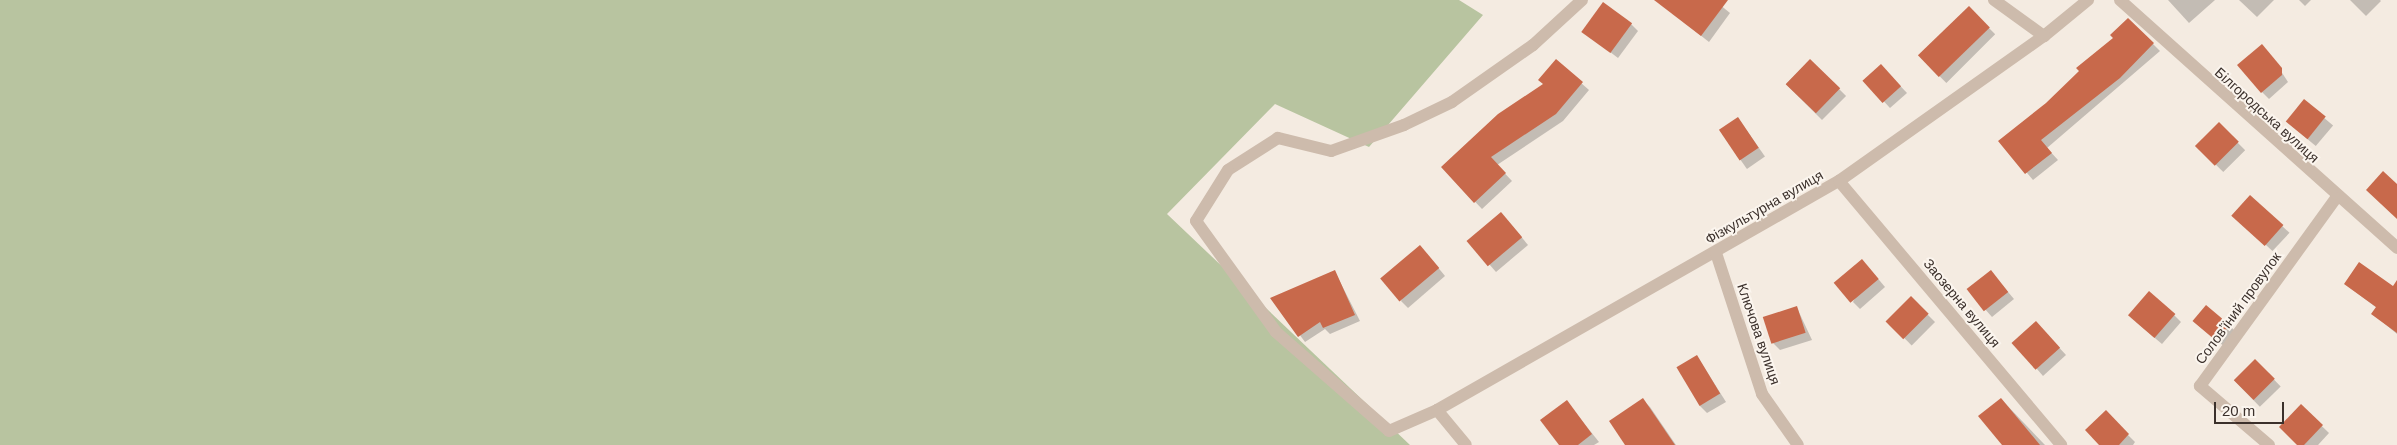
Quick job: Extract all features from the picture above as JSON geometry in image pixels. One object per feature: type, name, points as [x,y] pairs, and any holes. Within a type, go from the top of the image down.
[{"type":"street","name":"Фізкультурна вулиця","points":[[1582,0],[1533,45],[1452,102],[1404,125],[1331,151],[1278,138],[1228,170],[1196,221],[1276,332],[1389,431],[1436,410],[1716,253],[1839,181],[2044,36],[2088,0]]},
{"type":"street","points":[[1994,0],[2044,36]]},
{"type":"street","name":"Білгородська вулиця","points":[[2120,0],[2336,198],[2397,248]]},
{"type":"street","name":"Заозерна вулиця","points":[[1839,181],[2061,445]]},
{"type":"street","name":"Соловʼїний провулок","points":[[2269,445],[2200,386],[2336,198]]},
{"type":"street","name":"Ключова вулиця","points":[[1716,253],[1762,394],[1798,445]]},
{"type":"street","points":[[1436,410],[1466,445]]},
{"type":"green space","points":[[0,0],[1459,0],[1483,15],[1369,147],[1275,104],[1167,214],[1410,445],[0,445]]},
{"type":"building","points":[[1654,0],[1728,0],[1701,36]]},
{"type":"building","points":[[1603,2],[1632,23],[1610,53],[1581,32]]},
{"type":"building","points":[[1969,6],[1990,28],[1939,77],[1918,55]]},
{"type":"building","points":[[2128,18],[2154,43],[2120,78],[2041,140],[2052,153],[2025,174],[1998,141],[2046,103],[2079,71],[2076,68],[2113,38],[2110,35]]},
{"type":"building","points":[[2262,44],[2282,68],[2282,75],[2261,93],[2237,65]]},
{"type":"building","points":[[1556,59],[1583,82],[1556,114],[1491,157],[1506,173],[1474,203],[1441,167],[1498,114],[1543,84],[1538,80]]},
{"type":"building","points":[[1810,59],[1840,88],[1816,113],[1786,84]]},
{"type":"building","points":[[1881,64],[1901,86],[1882,103],[1862,81]]},
{"type":"building","points":[[2304,99],[2326,117],[2308,139],[2286,122]]},
{"type":"building","points":[[1738,117],[1759,148],[1740,161],[1719,130]]},
{"type":"building","points":[[2219,122],[2239,142],[2215,166],[2195,146]]},
{"type":"building","points":[[2383,171],[2397,184],[2397,219],[2366,190]]},
{"type":"building","points":[[2250,195],[2283,225],[2265,246],[2231,216]]},
{"type":"building","points":[[1501,212],[1522,237],[1488,266],[1467,241]]},
{"type":"building","points":[[1420,245],[1439,268],[1399,301],[1380,278]]},
{"type":"building","points":[[1862,259],[1879,279],[1850,303],[1834,283]]},
{"type":"building","points":[[2359,262],[2393,286],[2397,280],[2397,333],[2371,314],[2376,307],[2344,284]]},
{"type":"building","points":[[1335,270],[1355,315],[1323,328],[1320,322],[1298,337],[1270,298]]},
{"type":"building","points":[[1991,270],[2008,292],[1984,311],[1967,289]]},
{"type":"building","points":[[2149,291],[2175,314],[2154,338],[2128,315]]},
{"type":"building","points":[[1911,296],[1929,314],[1903,339],[1886,321]]},
{"type":"building","points":[[2206,305],[2230,325],[2216,341],[2193,321]]},
{"type":"building","points":[[1797,306],[1806,333],[1771,344],[1763,317]]},
{"type":"building","points":[[2036,321],[2060,348],[2036,370],[2011,343]]},
{"type":"building","points":[[1697,355],[1720,394],[1700,406],[1676,367]]},
{"type":"building","points":[[2255,359],[2275,379],[2254,400],[2234,380]]},
{"type":"building","points":[[1643,398],[1675,445],[1625,445],[1609,421]]},
{"type":"building","points":[[2001,398],[2040,445],[2002,445],[1978,416]]},
{"type":"building","points":[[1567,400],[1592,434],[1578,445],[1559,445],[1540,420]]},
{"type":"building","points":[[2301,404],[2323,425],[2304,445],[2297,445],[2279,427]]},
{"type":"building","points":[[2106,410],[2129,434],[2119,445],[2099,445],[2085,430]]}]
